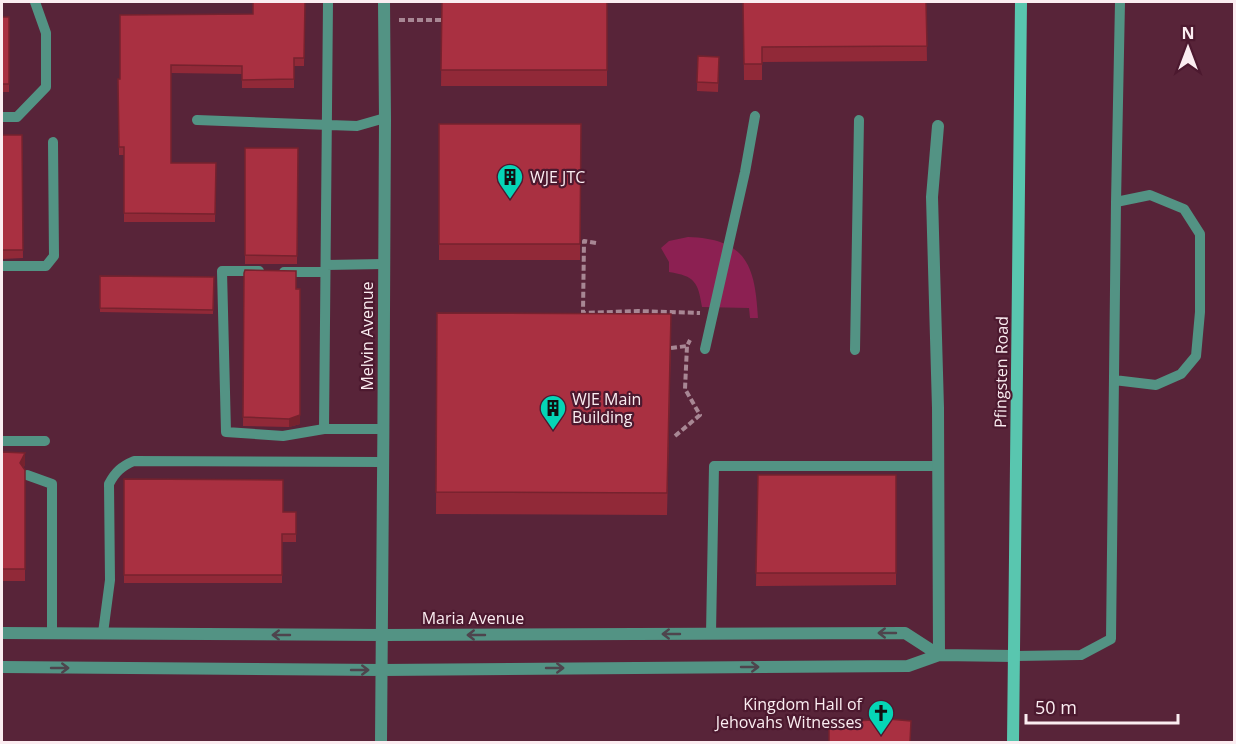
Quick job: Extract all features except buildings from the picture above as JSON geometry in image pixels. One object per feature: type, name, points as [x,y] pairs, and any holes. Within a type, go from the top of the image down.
[{"type":"main road","name":"Pfingsten Road","points":[[1013,742],[1021,2]]},
{"type":"street","name":"Melvin Avenue","points":[[381,742],[384,2]]},
{"type":"street","points":[[938,126],[932,196],[938,466],[939,655]]},
{"type":"street","name":"Maria Avenue","points":[[2,633],[383,635],[905,633],[939,655]]},
{"type":"street","points":[[2,667],[381,670],[908,666],[939,655],[1014,656]]},
{"type":"lane","points":[[2,117],[17,117],[46,87],[46,33],[35,2]]},
{"type":"lane","points":[[324,429],[328,2]]},
{"type":"lane","points":[[1014,656],[1081,655],[1111,639],[1120,2]]},
{"type":"lane","points":[[705,349],[745,172],[755,116]]},
{"type":"lane","points":[[197,120],[357,126],[385,118]]},
{"type":"lane","points":[[855,350],[859,120]]},
{"type":"lane","points":[[2,266],[46,266],[54,256],[53,142]]},
{"type":"lane","points":[[1114,380],[1156,385],[1181,374],[1196,356],[1200,312],[1200,234],[1184,209],[1150,195],[1116,202]]},
{"type":"lane","points":[[383,264],[222,271],[226,432],[283,436],[324,429],[383,429]]},
{"type":"lane","points":[[2,441],[45,441]]},
{"type":"lane","points":[[103,633],[110,580],[109,484],[123,465],[135,461],[383,462]]},
{"type":"lane","points":[[711,634],[714,466],[938,466]]},
{"type":"lane","points":[[27,475],[52,484],[52,633]]},
{"type":"path","points":[[384,20],[442,20]]},
{"type":"path","points":[[596,243],[584,241],[583,314],[638,311],[700,313],[698,319]]},
{"type":"path","points":[[638,311],[638,319]]},
{"type":"path","points":[[675,436],[700,415],[685,389],[687,345],[692,335]]},
{"type":"path","points":[[671,348],[687,345]]},
{"type":"shaded area","points":[[688,237],[723,243],[744,259],[754,284],[758,318],[750,318],[749,308],[702,307],[694,282],[685,276],[669,272],[669,262],[661,248],[669,241]]},
{"type":"place","name":"WJE JTC","points":[[510,200]]},
{"type":"place","name":"WJE Main Building","points":[[553,431]]},
{"type":"place","name":"Kingdom Hall of Jehovahs Witnesses","points":[[881,736]]}]
